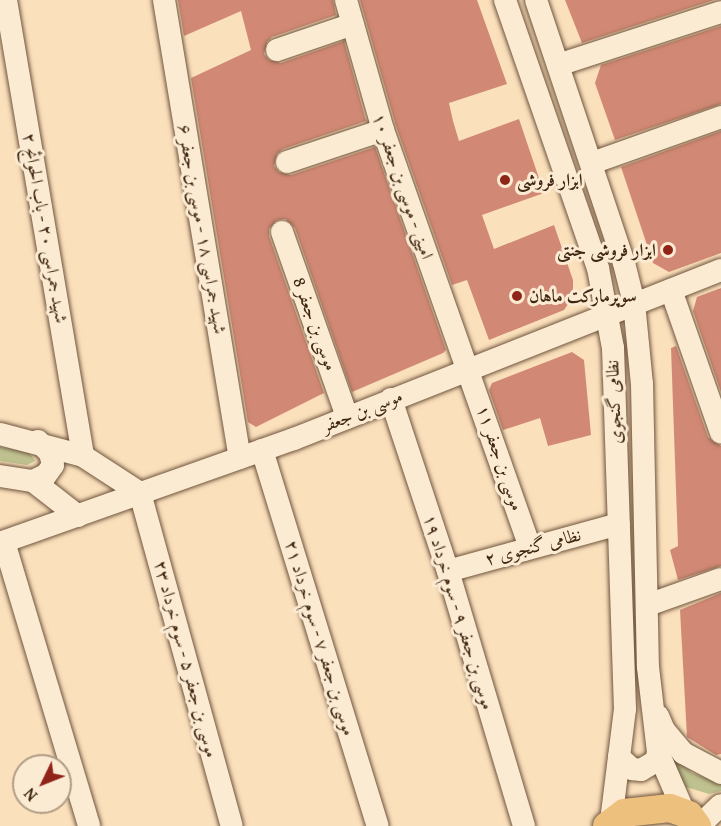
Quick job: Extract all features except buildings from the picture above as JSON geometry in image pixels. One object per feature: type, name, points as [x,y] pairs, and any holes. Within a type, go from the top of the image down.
[{"type":"main road","points":[[607,824],[624,813],[670,808],[693,821]]},
{"type":"street","name":"شهید جمراسی ۲۰ - باب الحوائج ۲","points":[[6,0],[83,456]]},
{"type":"street","name":"شهید جمراسی ۱۸ - موسی بن جعفر ۶","points":[[164,0],[240,458]]},
{"type":"street","name":"امینی - موسی بن جعفر ۱۰","points":[[346,0],[384,130],[439,291],[470,368]]},
{"type":"street","name":"نظامی گنجوی","points":[[505,0],[598,268],[613,348],[625,709],[607,824]]},
{"type":"street","name":"نظامی گنجوی","points":[[536,0],[592,163],[634,303],[642,384],[652,703],[658,752],[693,821]]},
{"type":"street","points":[[558,65],[721,12]]},
{"type":"street","points":[[277,50],[353,24]]},
{"type":"street","points":[[592,163],[721,117]]},
{"type":"street","points":[[287,162],[384,130]]},
{"type":"street","name":"موسی بن جعفر 8","points":[[282,232],[348,417]]},
{"type":"street","name":"موسی بن جعفر","points":[[2,543],[262,450],[721,270]]},
{"type":"street","points":[[671,290],[719,429]]},
{"type":"street","name":"موسی بن جعفر ۱۱","points":[[470,368],[530,547]]},
{"type":"street","name":"موسی بن جعفر ۹ - سوم خرداد ۱۹","points":[[391,399],[448,571],[524,826]]},
{"type":"street","points":[[0,434],[38,441],[83,456],[140,493]]},
{"type":"street","points":[[33,481],[46,475],[53,465],[51,453],[38,441]]},
{"type":"street","name":"موسی بن جعفر ۷ - سوم خرداد ۲۱","points":[[262,450],[378,826]]},
{"type":"street","points":[[0,476],[33,481],[78,516]]},
{"type":"street","name":"موسی بن جعفر ۵ - سوم خرداد ۲۳","points":[[140,493],[232,826]]},
{"type":"street","name":"نظامی گنجوی ۲","points":[[448,571],[619,524]]},
{"type":"street","points":[[2,543],[89,826]]},
{"type":"street","points":[[648,605],[721,579]]},
{"type":"street","points":[[652,703],[664,730],[683,753],[721,773]]},
{"type":"street","points":[[619,757],[632,770],[641,770],[656,761],[658,752]]},
{"type":"street","points":[[693,821],[721,806]]},
{"type":"green space","points":[[0,447],[29,452],[35,461],[27,465],[0,461]]},
{"type":"green space","points":[[673,755],[692,773],[721,783],[721,791],[709,794],[686,787],[678,778]]},
{"type":"place","name":"ابزار فروشی","points":[[505,180]]},
{"type":"place","name":"ابزار فروشی جنتی","points":[[668,250]]},
{"type":"place","name":"سوپرمارکت ماهان","points":[[517,296]]}]
